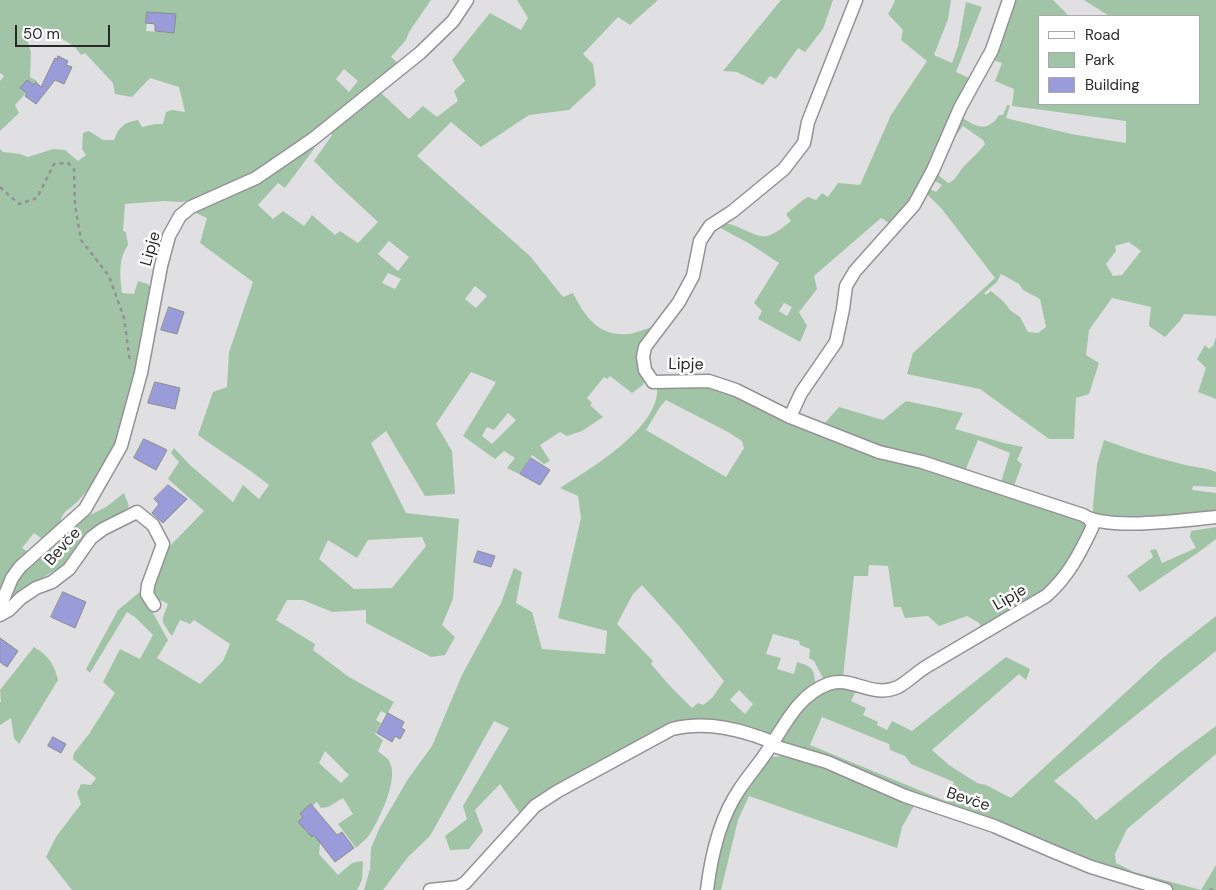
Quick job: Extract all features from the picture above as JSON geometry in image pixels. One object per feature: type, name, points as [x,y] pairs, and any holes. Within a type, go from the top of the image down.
[{"type":"street","name":"Lipje","points":[[0,607],[12,578],[20,567],[85,509],[121,446],[142,373],[161,266],[169,236],[180,216],[191,207],[256,178],[313,140],[420,53],[453,21],[467,0]]},
{"type":"street","name":"Lipje","points":[[856,0],[808,122],[804,143],[784,169],[710,226],[700,241],[693,276],[679,302],[645,347],[643,357],[645,370],[654,382],[709,381],[736,390],[790,417],[879,452],[922,462],[1083,515],[1090,520],[1131,524],[1216,517]]},
{"type":"street","points":[[790,417],[801,392],[836,342],[846,286],[855,271],[914,204],[933,170],[960,108],[992,50],[1009,0]]},
{"type":"street","name":"Bevče","points":[[0,614],[9,610],[21,598],[36,588],[52,582],[69,569],[91,538],[137,512],[153,525],[163,544],[148,585],[147,594],[154,605]]},
{"type":"street","name":"Lipje","points":[[707,890],[711,860],[722,826],[738,791],[771,746],[785,722],[810,693],[836,682],[843,682],[881,692],[900,686],[923,668],[1046,596],[1068,573],[1092,528],[1090,520]]},
{"type":"street","name":"Bevče","points":[[430,890],[458,887],[465,883],[535,806],[558,791],[672,729],[689,724],[715,726],[739,731],[771,746],[827,762],[905,796],[994,826],[1091,867],[1160,888]]},
{"type":"path","points":[[0,188],[19,204],[37,198],[54,164],[68,163],[74,169],[75,205],[81,240],[109,276],[124,318],[130,364]]},
{"type":"path","points":[[1209,890],[1216,889]]},
{"type":"green space","points":[[0,0],[431,0],[409,32],[406,40],[391,57],[400,65],[268,169],[196,199],[182,202],[163,201],[125,204],[123,231],[126,232],[128,245],[121,262],[122,293],[134,294],[138,281],[148,284],[153,291],[121,431],[97,477],[78,501],[64,514],[61,525],[45,541],[34,533],[22,548],[30,553],[0,597],[0,149],[3,152],[28,157],[53,149],[65,150],[78,161],[86,155],[82,149],[83,133],[89,131],[103,140],[114,140],[120,128],[129,122],[138,120],[142,127],[163,124],[166,112],[172,110],[185,112],[179,87],[150,78],[132,97],[115,94],[113,83],[85,53],[81,55],[75,47],[45,28],[26,37],[31,52],[30,77],[37,81],[15,105],[19,113],[0,131],[0,81],[4,76],[0,73]],"holes":[[[148,13],[175,15],[174,33],[146,31]],[[344,69],[358,81],[349,92],[336,79]]]},
{"type":"green space","points":[[517,0],[658,0],[630,25],[618,17],[583,54],[593,64],[596,85],[569,110],[529,115],[481,147],[451,122],[417,156],[530,256],[563,297],[573,293],[588,317],[601,329],[618,334],[629,334],[655,326],[643,385],[632,393],[610,376],[607,379],[604,377],[587,398],[592,403],[590,405],[603,417],[582,431],[567,436],[560,432],[540,445],[550,461],[544,464],[532,455],[519,474],[507,468],[515,458],[504,451],[495,459],[463,436],[496,382],[471,372],[436,424],[452,451],[455,494],[425,496],[386,431],[371,443],[406,513],[459,519],[453,599],[442,625],[455,637],[445,655],[431,657],[366,623],[366,610],[332,612],[303,600],[287,600],[276,620],[315,644],[313,650],[349,677],[394,702],[387,714],[381,711],[376,720],[381,723],[375,734],[383,740],[378,751],[389,761],[392,768],[392,777],[383,809],[369,836],[356,848],[338,824],[353,814],[343,798],[328,807],[321,808],[317,802],[301,815],[325,830],[319,854],[338,875],[352,863],[363,862],[362,880],[357,890],[72,890],[46,857],[56,837],[81,804],[77,793],[81,784],[91,785],[96,778],[73,759],[74,753],[89,734],[115,693],[103,682],[120,649],[140,659],[153,635],[135,617],[127,612],[90,673],[86,669],[118,610],[141,591],[168,640],[157,658],[200,684],[223,661],[230,644],[194,620],[190,624],[180,620],[172,636],[163,621],[168,604],[155,600],[151,596],[159,565],[168,548],[204,511],[168,479],[179,462],[171,453],[174,448],[190,465],[233,502],[243,485],[259,499],[269,485],[198,435],[213,392],[227,387],[229,352],[253,282],[200,243],[207,218],[196,213],[314,141],[314,149],[285,188],[278,183],[258,205],[273,219],[283,211],[304,226],[312,215],[335,235],[340,231],[358,243],[378,222],[314,161],[332,135],[328,130],[380,92],[409,119],[423,106],[437,117],[458,101],[454,91],[465,81],[452,60],[490,13],[521,30],[528,18]],"holes":[[[389,241],[409,257],[398,271],[378,254]],[[388,273],[401,279],[395,289],[382,283]],[[475,286],[487,296],[476,308],[465,299]],[[508,413],[516,420],[492,444],[482,436],[487,427],[494,430]],[[422,537],[426,546],[392,588],[354,589],[319,559],[328,540],[357,558],[368,540]],[[325,751],[349,775],[341,783],[319,763]]]},
{"type":"green space","points":[[781,0],[833,0],[823,29],[805,52],[798,48],[776,79],[770,76],[763,85],[737,72],[723,71]]},
{"type":"green space","points":[[951,0],[948,19],[934,55],[952,63],[958,46],[966,2],[982,7],[956,72],[973,80],[922,186],[892,225],[881,218],[814,276],[817,289],[799,312],[807,326],[800,342],[758,319],[762,311],[754,303],[779,263],[717,226],[728,224],[761,236],[767,236],[777,232],[791,221],[786,214],[808,197],[816,200],[822,193],[828,197],[838,183],[860,185],[891,115],[927,61],[901,40],[903,30],[888,14],[895,1]],"holes":[[[784,303],[792,307],[787,316],[779,311]]]},
{"type":"green space","points":[[1013,0],[1053,0],[1068,15],[1038,15],[1038,105],[1201,105],[1201,15],[1107,15],[1084,0],[1216,0],[1216,316],[1184,314],[1165,337],[1149,326],[1151,307],[1112,298],[1089,330],[1086,355],[1099,363],[1089,394],[1076,398],[1074,439],[1049,439],[980,389],[907,374],[913,353],[995,278],[941,208],[926,193],[928,188],[936,192],[942,185],[933,180],[936,173],[948,183],[951,182],[985,144],[983,140],[963,126],[953,139],[960,120],[963,118],[978,126],[987,126],[999,115],[1003,115],[1007,105],[1010,105],[1006,118],[1071,134],[1126,143],[1126,121],[1012,106],[1014,89],[995,81],[1002,63],[990,59]],"holes":[[[1129,242],[1141,251],[1122,275],[1113,276],[1106,264],[1116,251],[1115,246]],[[1001,274],[1019,284],[1023,290],[1040,299],[1046,327],[1038,333],[1028,332],[1020,317],[1011,311],[991,291],[986,295],[984,293],[997,282]]]},
{"type":"green space","points":[[1216,337],[1216,399],[1198,392],[1206,368],[1197,359],[1205,345],[1209,349],[1213,346]]},
{"type":"green space","points":[[704,383],[914,465],[1077,518],[1087,524],[1072,560],[1040,595],[982,629],[979,623],[967,616],[939,626],[928,616],[905,618],[901,607],[894,607],[888,566],[869,565],[868,576],[854,576],[843,677],[824,680],[814,661],[809,658],[810,649],[800,645],[799,641],[773,634],[766,654],[781,658],[777,669],[794,674],[797,662],[801,663],[812,670],[815,682],[772,734],[699,721],[521,815],[500,784],[475,810],[483,831],[469,849],[450,850],[445,836],[467,819],[463,806],[509,728],[494,721],[430,836],[408,857],[383,890],[364,890],[370,869],[371,848],[380,827],[408,779],[432,746],[462,675],[501,603],[514,568],[522,572],[516,603],[532,612],[542,649],[605,654],[607,631],[558,618],[581,518],[578,496],[560,488],[605,458],[636,432],[648,417],[655,402],[657,387]],"holes":[[[666,400],[742,441],[744,448],[726,477],[646,430]],[[642,585],[679,626],[724,681],[712,698],[703,705],[698,703],[692,708],[651,664],[653,661],[617,624],[633,594]],[[739,690],[753,704],[745,714],[730,700]]]},
{"type":"green space","points":[[906,401],[963,413],[955,429],[1023,447],[1017,460],[1022,464],[1014,486],[1001,482],[1010,453],[978,440],[965,471],[880,448],[824,424],[839,407],[883,420]]},
{"type":"green space","points":[[1104,440],[1159,458],[1216,472],[1216,487],[1193,486],[1192,490],[1216,493],[1216,513],[1133,519],[1103,516],[1093,512],[1097,464]]},
{"type":"green space","points":[[124,493],[129,506],[123,513],[69,562],[28,586],[9,606],[8,595],[12,582],[80,520],[106,507]]},
{"type":"green space","points":[[1216,527],[1216,539],[1140,592],[1127,576],[1153,557],[1150,550],[1156,549],[1162,563],[1196,548],[1190,537],[1191,531]]},
{"type":"green space","points":[[1216,616],[1216,651],[1054,781],[1076,799],[1096,820],[1216,726],[1216,754],[1127,829],[1115,854],[1116,863],[1134,872],[1201,890],[1174,890],[1146,882],[941,805],[777,740],[810,698],[831,686],[857,689],[851,701],[866,708],[863,715],[878,722],[877,725],[887,730],[892,721],[912,731],[1006,657],[1030,669],[1026,680],[1019,674],[932,750],[949,765],[977,783],[986,785],[1011,798],[1164,657]],"holes":[[[822,717],[889,744],[890,750],[905,756],[911,764],[954,782],[948,802],[810,745]]]},
{"type":"green space","points":[[34,647],[50,661],[55,669],[58,680],[19,744],[14,738],[11,718],[0,725],[0,690]]},
{"type":"green space","points":[[782,756],[825,765],[915,804],[902,827],[897,848],[749,796],[738,820],[721,890],[711,890],[721,844],[733,810],[746,789],[772,757]]},
{"type":"green space","points":[[1216,865],[1216,890],[1201,890]]},
{"type":"building","points":[[147,12],[176,14],[174,33],[155,31],[155,24],[146,23]]},
{"type":"building","points":[[58,56],[68,61],[66,65],[72,67],[64,84],[55,80],[36,104],[25,96],[27,93],[20,88],[27,80],[34,85],[36,82],[41,87],[55,58],[57,59]]},
{"type":"building","points":[[169,307],[184,312],[177,334],[161,330]]},
{"type":"building","points":[[155,382],[180,388],[175,409],[148,403]]},
{"type":"building","points":[[144,439],[167,450],[156,470],[134,458]]},
{"type":"building","points":[[531,458],[550,470],[540,485],[520,474]]},
{"type":"building","points":[[168,485],[187,499],[163,523],[152,513],[159,504],[154,499]]},
{"type":"building","points":[[478,551],[495,556],[491,567],[474,562]]},
{"type":"building","points":[[63,592],[86,602],[75,628],[51,617]]},
{"type":"building","points":[[0,638],[18,651],[7,667],[0,662]]},
{"type":"building","points":[[388,713],[404,722],[401,728],[405,730],[400,739],[395,736],[392,742],[377,733]]},
{"type":"building","points":[[53,737],[66,744],[61,753],[48,746]]},
{"type":"building","points":[[311,804],[337,835],[342,832],[354,848],[335,862],[314,835],[312,837],[298,822],[303,817],[300,814]]}]
